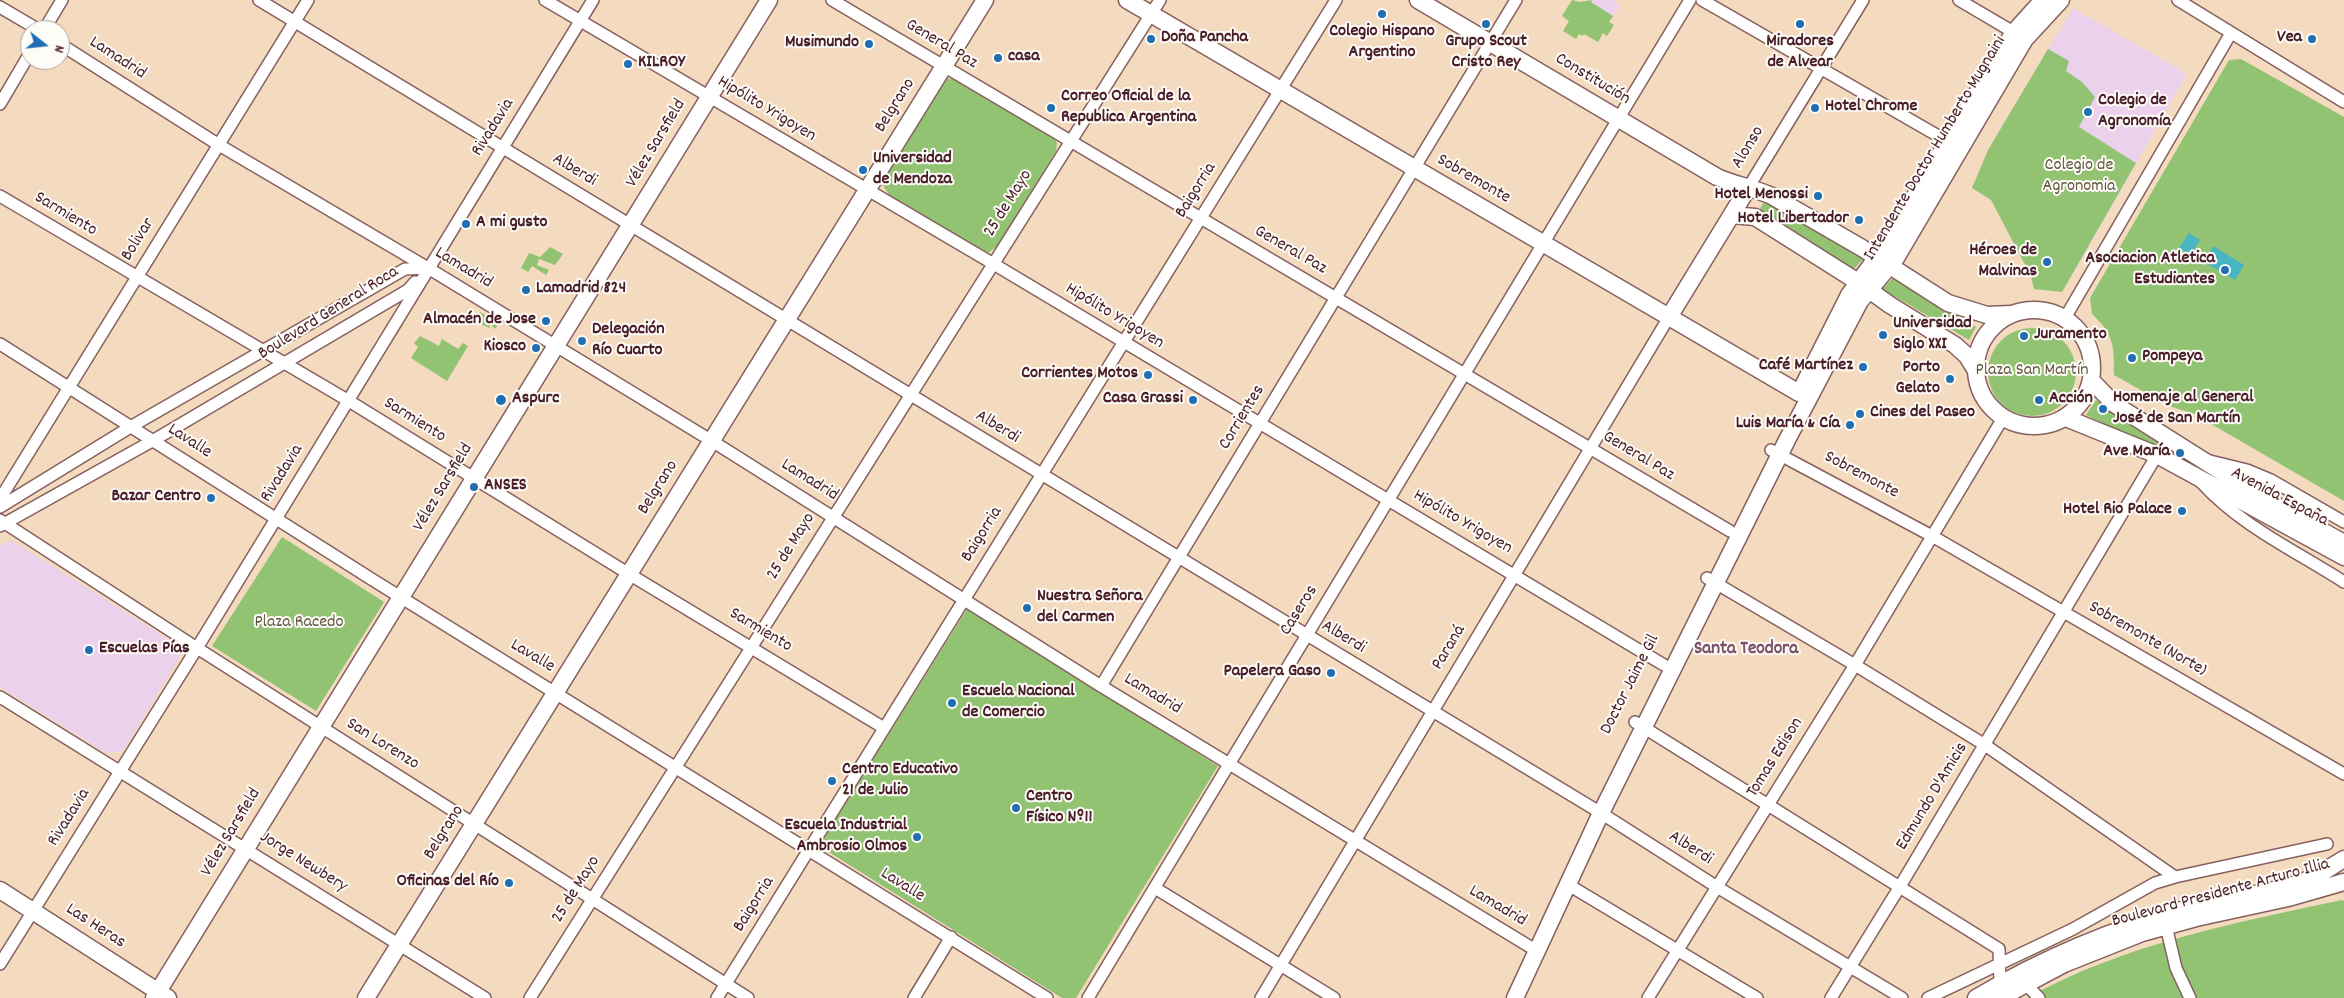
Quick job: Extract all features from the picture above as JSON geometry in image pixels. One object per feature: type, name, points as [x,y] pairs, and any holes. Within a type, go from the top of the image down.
[{"type":"main road","name":"Vélez Sarsfield","points":[[160,996],[321,727],[769,0]]},
{"type":"main road","name":"Belgrano","points":[[366,998],[985,0]]},
{"type":"main road","name":"Sobremonte","points":[[1127,0],[1799,393]]},
{"type":"main road","name":"Constitución","points":[[1418,0],[1717,177],[1734,185],[1748,188]]},
{"type":"main road","name":"Intendente Doctor Humberto Mugnaini","points":[[1799,393],[1849,295],[1864,286],[1884,263],[2043,0]]},
{"type":"main road","name":"Intendente Doctor Humberto Mugnaini","points":[[2020,36],[2061,0]]},
{"type":"main road","points":[[1732,215],[1755,217],[1956,345],[1967,356],[1975,369],[1979,389],[1988,406],[2003,418],[2020,426],[2039,427],[2057,423],[2066,418],[2084,398],[2091,380],[2092,362],[2088,345],[2079,330],[2065,318],[2048,311],[2029,310],[2011,314],[1987,315],[1948,303],[1772,196],[1748,188]]},
{"type":"main road","name":"Alonso","points":[[1669,317],[1748,188]]},
{"type":"main road","name":"Intendente Doctor Humberto Mugnaini","points":[[1775,452],[1860,302],[1864,286]]},
{"type":"main road","points":[[1975,369],[1978,352],[1985,336],[1996,323],[2011,314]]},
{"type":"main road","name":"Avenida España","points":[[2091,380],[2114,404],[2266,500],[2344,543]]},
{"type":"main road","name":"Doctor Jaime Gil","points":[[1515,998],[1533,949],[1596,811],[1775,452],[1799,393]]},
{"type":"main road","name":"Avenida España","points":[[2066,418],[2157,455],[2344,557]]},
{"type":"main road","name":"Doctor Jaime Gil","points":[[1640,725],[1664,665],[1712,581],[1730,531],[1775,452]]},
{"type":"main road","name":"Doctor Jaime Gil","points":[[1504,998],[1568,884],[1596,811]]},
{"type":"main road","name":"Boulevard Presidente Arturo Illia","points":[[2002,992],[2060,953],[2103,935],[2192,906],[2285,887],[2317,875],[2344,859]]},
{"type":"main road","name":"Boulevard Presidente Arturo Illia","points":[[1976,998],[2002,992],[2026,983],[2107,946],[2166,926],[2288,898],[2344,882]]},
{"type":"main road","name":"Las Heras","points":[[0,890],[160,996]]},
{"type":"street","points":[[50,20],[62,0]]},
{"type":"street","name":"Alberdi","points":[[258,0],[786,321],[910,394],[1178,559],[1902,998]]},
{"type":"street","name":"Bolivar","points":[[0,499],[308,0]]},
{"type":"street","name":"Hipólito Yrigoyen","points":[[545,0],[866,191],[992,263],[1124,344],[1514,574],[1664,665]]},
{"type":"street","name":"Rivadavia","points":[[0,964],[349,401],[428,268],[593,0]]},
{"type":"street","name":"General Paz","points":[[832,0],[1730,531]]},
{"type":"street","name":"25 de Mayo","points":[[530,998],[832,516],[1160,0]]},
{"type":"street","name":"Baigorria","points":[[717,998],[1336,0]]},
{"type":"street","name":"Corrientes","points":[[1101,686],[1516,0]]},
{"type":"street","name":"Caseros","points":[[1088,998],[1305,635],[1389,500],[1690,0]]},
{"type":"street","points":[[1702,0],[1955,146]]},
{"type":"street","name":"Alonso","points":[[1748,188],[1863,0]]},
{"type":"street","points":[[1959,0],[2020,36]]},
{"type":"street","points":[[2178,0],[2344,102]]},
{"type":"street","points":[[0,7],[21,20]]},
{"type":"street","points":[[2065,318],[2231,33]]},
{"type":"street","name":"Lamadrid","points":[[70,50],[219,145],[428,268],[712,441],[1101,686],[1229,762],[1354,841],[1533,949]]},
{"type":"street","points":[[0,104],[20,70]]},
{"type":"street","name":"Sarmiento","points":[[0,196],[349,401],[473,479],[884,728]]},
{"type":"street","name":"Boulevard General Roca","points":[[0,507],[132,426],[405,269],[428,268]]},
{"type":"street","name":"Boulevard General Roca","points":[[1,523],[154,440],[408,290],[428,268]]},
{"type":"street","name":"Paraná","points":[[1261,998],[1669,317]]},
{"type":"street","name":"Lavalle","points":[[0,344],[276,519],[1047,998]]},
{"type":"street","name":"Tomas Edison","points":[[1648,998],[1855,665],[2003,418]]},
{"type":"street","name":"Sobremonte","points":[[1775,452],[1932,536]]},
{"type":"street","name":"Edmundo D'Amicis","points":[[1831,998],[1985,746],[2157,455]]},
{"type":"street","name":"Avenida España","points":[[2199,458],[2246,470],[2271,480],[2344,522]]},
{"type":"street","name":"Avenida España","points":[[2194,476],[2220,504],[2246,523],[2344,582]]},
{"type":"street","name":"San Lorenzo","points":[[1,523],[748,998]]},
{"type":"street","name":"Sobremonte (Norte)","points":[[1932,536],[2344,774]]},
{"type":"street","points":[[1712,581],[1855,665],[1985,746],[2175,877]]},
{"type":"street","name":"Jorge Newbery","points":[[0,697],[485,998]]},
{"type":"street","points":[[1640,725],[1766,806],[1999,950],[2002,992]]},
{"type":"street","points":[[1928,998],[2073,929],[2155,883],[2327,844]]},
{"type":"street","points":[[1568,884],[1757,998]]},
{"type":"street","points":[[1155,888],[1334,998]]},
{"type":"street","points":[[2166,926],[2176,968],[2190,998]]},
{"type":"street","points":[[914,998],[951,937]]},
{"type":"street","points":[[2026,983],[2039,998]]},
{"type":"shaded area","points":[[1592,0],[1612,0],[1620,5],[1613,16],[1591,2]]},
{"type":"shaded area","name":"Colegio de Agronomía","points":[[2073,8],[2187,74],[2072,276],[1988,150]]},
{"type":"shaded area","name":"Escuelas Pías","points":[[11,540],[176,644],[180,657],[123,751],[106,753],[0,687],[0,546]]},
{"type":"green space","points":[[1572,0],[1580,2],[1592,0],[1591,2],[1613,16],[1609,22],[1614,25],[1607,36],[1603,33],[1598,42],[1584,34],[1582,36],[1579,34],[1576,39],[1563,31],[1569,21],[1562,16]]},
{"type":"green space","name":"Colegio de Agronomia","points":[[2048,49],[2069,61],[2066,71],[2082,82],[2095,97],[2079,127],[2136,163],[2062,292],[2034,289],[2031,276],[1991,200],[1972,188],[1988,150]]},
{"type":"green space","name":"Asociacion Atletica Estudiantes","points":[[2241,59],[2344,117],[2344,501],[2194,414],[2169,406],[2114,375],[2113,348],[2109,335],[2092,314],[2090,298],[2229,60]]},
{"type":"green space","points":[[946,78],[960,81],[1054,137],[1057,143],[1056,151],[998,246],[988,253],[890,196],[882,184]]},
{"type":"green space","points":[[1766,198],[1864,258],[1854,269],[1758,212]]},
{"type":"green space","points":[[550,247],[563,254],[555,265],[539,259],[537,265],[549,270],[546,275],[532,266],[528,272],[521,268],[529,253],[540,257]]},
{"type":"green space","points":[[1894,277],[1976,327],[1969,340],[1882,289]]},
{"type":"green space","points":[[480,312],[499,323],[495,329],[491,325],[489,328],[476,321]]},
{"type":"green space","name":"Plaza San Martín","points":[[2032,328],[2049,332],[2063,341],[2072,355],[2076,372],[2072,389],[2063,403],[2049,412],[2032,416],[2015,412],[2001,403],[1992,389],[1988,372],[1992,355],[2001,341],[2015,332]]},
{"type":"green space","points":[[420,336],[439,346],[442,339],[458,349],[463,343],[468,346],[447,381],[411,358],[418,347],[414,343]]},
{"type":"green space","points":[[2096,400],[2216,479],[2086,415]]},
{"type":"green space","name":"Plaza Racedo","points":[[282,537],[384,602],[316,711],[212,646]]},
{"type":"green space","name":"Centro Físico Nº11","points":[[967,609],[1218,766],[1076,998],[1062,998],[819,846]]},
{"type":"green space","points":[[2344,901],[2344,998],[2027,998],[2064,979],[2141,949],[2180,937],[2261,917]]},
{"type":"water","points":[[2189,233],[2200,240],[2191,255],[2179,248]]},
{"type":"water","points":[[2213,246],[2244,265],[2235,280],[2204,262]]},
{"type":"place","name":"Colegio Hispano Argentino","points":[[1382,14]]},
{"type":"place","name":"Grupo Scout Cristo Rey","points":[[1486,24]]},
{"type":"place","name":"Miradores de Alvear","points":[[1800,24]]},
{"type":"place","name":"Doña Pancha","points":[[1151,39]]},
{"type":"place","name":"Vea","points":[[2312,39]]},
{"type":"place","name":"Musimundo","points":[[869,44]]},
{"type":"place","name":"casa","points":[[998,58]]},
{"type":"place","name":"KILROY","points":[[628,64]]},
{"type":"place","name":"Correo Oficial de la Republica Argentina","points":[[1051,108]]},
{"type":"place","name":"Hotel Chrome","points":[[1815,108]]},
{"type":"place","name":"Colegio de Agronomía","points":[[2088,112]]},
{"type":"place","name":"Universidad de Mendoza","points":[[863,170]]},
{"type":"place","name":"Hotel Menossi","points":[[1818,196]]},
{"type":"place","name":"Hotel Libertador","points":[[1859,220]]},
{"type":"place","name":"A mi gusto","points":[[466,224]]},
{"type":"place","name":"Héroes de Malvinas","points":[[2047,262]]},
{"type":"place","name":"Asociacion Atletica Estudiantes","points":[[2225,270]]},
{"type":"place","name":"Lamadrid 824","points":[[526,290]]},
{"type":"place","name":"Almacén de Jose","points":[[546,321]]},
{"type":"place","name":"Universidad Siglo XXI","points":[[1883,335]]},
{"type":"place","name":"Juramento","points":[[2024,336]]},
{"type":"place","name":"Delegación Río Cuarto","points":[[582,341]]},
{"type":"place","name":"Kiosco","points":[[536,348]]},
{"type":"place","name":"Pompeya","points":[[2132,358]]},
{"type":"place","name":"Café Martínez","points":[[1863,367]]},
{"type":"place","name":"Corrientes Motos","points":[[1148,375]]},
{"type":"place","name":"Porto Gelato","points":[[1950,379]]},
{"type":"place","name":"Aspurc","points":[[501,400]]},
{"type":"place","name":"Casa Grassi","points":[[1193,400]]},
{"type":"place","name":"Acción","points":[[2039,400]]},
{"type":"place","name":"Homenaje al General José de San Martín","points":[[2103,409]]},
{"type":"place","name":"Cines del Paseo","points":[[1860,414]]},
{"type":"place","name":"Luis María & Cía","points":[[1850,425]]},
{"type":"place","name":"Ave María","points":[[2180,453]]},
{"type":"place","name":"ANSES","points":[[474,487]]},
{"type":"place","name":"Bazar Centro","points":[[211,498]]},
{"type":"place","name":"Hotel Rio Palace","points":[[2182,511]]},
{"type":"place","name":"Nuestra Señora del Carmen","points":[[1027,608]]},
{"type":"place","name":"Escuelas Pías","points":[[89,650]]},
{"type":"place","name":"Papelera Gaso","points":[[1331,673]]},
{"type":"place","name":"Escuela Nacional de Comercio","points":[[952,703]]},
{"type":"place","name":"Centro Educativo 21 de Julio","points":[[832,781]]},
{"type":"place","name":"Centro Físico Nº11","points":[[1016,808]]},
{"type":"place","name":"Escuela Industrial Ambrosio Olmos","points":[[917,837]]},
{"type":"place","name":"Oficinas del Río","points":[[509,883]]},
{"type":"district","name":"Santa Teodora","points":[[1746,650]]}]
